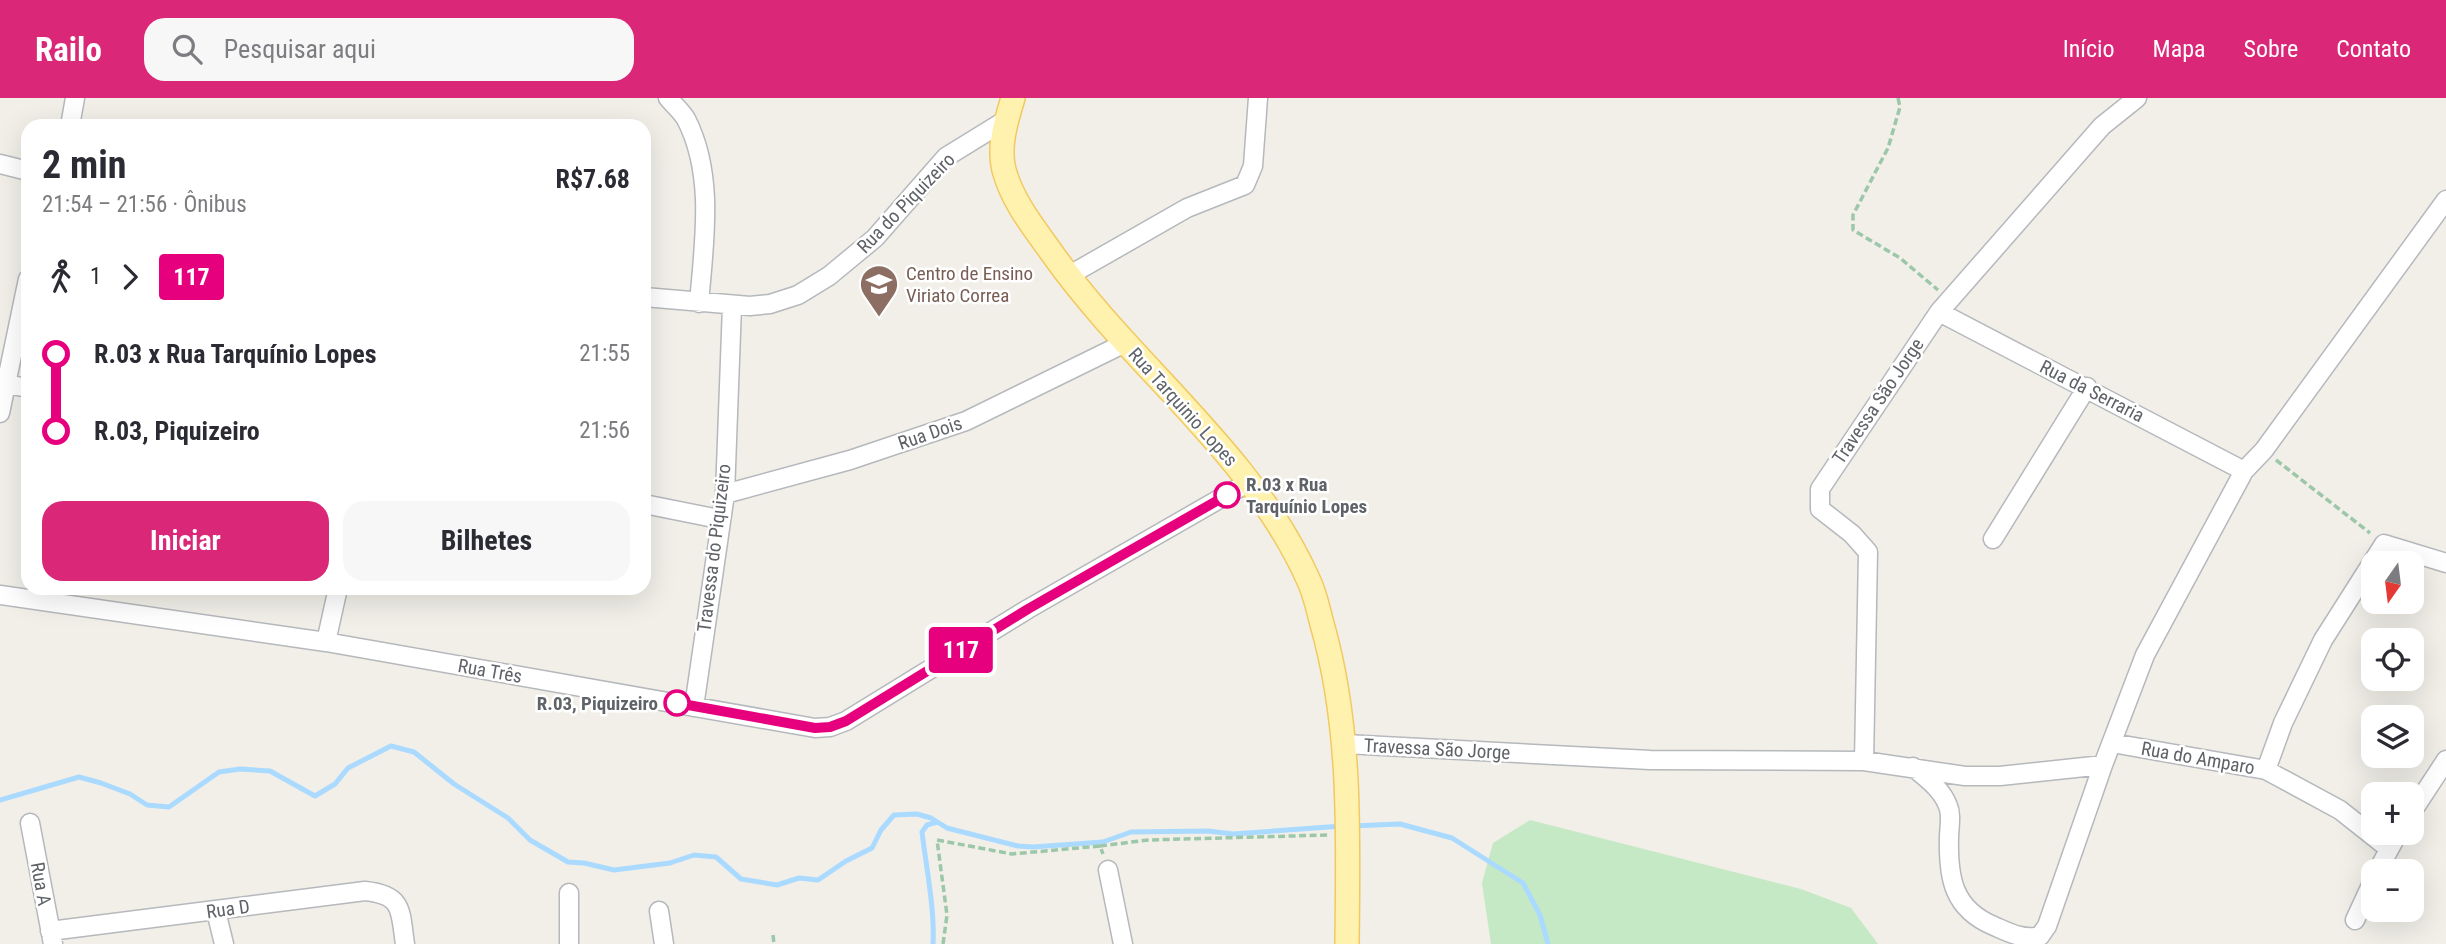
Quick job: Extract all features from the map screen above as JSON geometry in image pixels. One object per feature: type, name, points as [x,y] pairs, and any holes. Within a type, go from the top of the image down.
[{"type":"main road","name":"Rua Tarquinio Lopes","points":[[1013,98],[1006,120],[1002,149],[1003,169],[1021,210],[1068,276],[1125,342],[1193,412],[1249,482],[1291,544],[1310,582],[1330,651],[1345,744],[1348,827],[1347,944]]},
{"type":"street","points":[[71,119],[75,98]]},
{"type":"street","points":[[668,98],[685,118],[699,154],[704,186],[705,225],[699,303]]},
{"type":"street","points":[[1068,276],[1186,208],[1245,185],[1253,166],[1258,98]]},
{"type":"street","name":"Travessa São Jorge","points":[[1864,761],[1868,552],[1852,534],[1820,509],[1820,489],[1944,306],[2102,126],[2137,98]]},
{"type":"street","name":"Rua do Piquizeiro","points":[[651,298],[732,306],[771,304],[798,295],[829,276],[875,238],[946,157],[1006,120]]},
{"type":"street","points":[[0,164],[21,169]]},
{"type":"street","points":[[1913,767],[1941,793],[1950,809],[1949,872],[1953,889],[1959,897],[1975,917],[2028,939],[2040,936],[2047,926],[2103,765],[2146,655],[2244,471],[2264,450],[2446,200]]},
{"type":"street","points":[[0,413],[6,384],[8,333],[21,298]]},
{"type":"street","name":"Travessa do Piquizeiro","points":[[694,707],[724,494],[732,306]]},
{"type":"street","name":"Rua da Serraria","points":[[1944,306],[2244,471]]},
{"type":"street","name":"Rua Dois","points":[[724,494],[850,460],[967,421],[1125,342]]},
{"type":"street","points":[[6,384],[21,387]]},
{"type":"street","points":[[1993,539],[2087,387]]},
{"type":"street","name":"Rua Três","points":[[0,595],[326,642],[815,728],[830,727],[846,721],[1028,609],[1249,482]]},
{"type":"street","points":[[651,505],[719,519]]},
{"type":"street","points":[[2266,770],[2283,723],[2323,640],[2384,544],[2446,563]]},
{"type":"street","points":[[326,642],[336,595]]},
{"type":"street","name":"Rua do Amparo","points":[[2112,743],[2266,770],[2361,822]]},
{"type":"street","name":"Travessa São Jorge","points":[[1345,744],[1650,760],[1864,761],[1965,776],[2000,776],[2103,765]]},
{"type":"street","points":[[2424,794],[2446,760]]},
{"type":"street","name":"Rua A","points":[[30,823],[51,938]]},
{"type":"street","points":[[1108,870],[1123,944]]},
{"type":"street","name":"Rua D","points":[[51,938],[216,911],[365,891],[391,897],[400,907],[405,944]]},
{"type":"street","points":[[569,893],[569,944]]},
{"type":"street","points":[[2356,920],[2361,909]]},
{"type":"street","points":[[216,911],[223,944]]},
{"type":"street","points":[[659,911],[664,944]]},
{"type":"path","points":[[1898,98],[1899,107],[1888,148],[1853,215],[1853,230],[1900,258],[1944,306]]},
{"type":"path","points":[[2264,450],[2384,544]]},
{"type":"path","points":[[943,944],[947,915],[937,840],[1012,854],[1148,840],[1348,827]]},
{"type":"path","points":[[1100,846],[1108,870]]},
{"type":"path","points":[[774,935],[774,944]]},
{"type":"green space","points":[[1530,820],[1801,889],[1851,908],[1878,944],[1491,944],[1482,883],[1493,843]]},
{"type":"waterway","points":[[0,800],[79,777],[130,794],[147,805],[169,807],[219,772],[240,769],[270,771],[315,796],[335,784],[348,768],[391,746],[414,752],[454,784],[508,818],[530,840],[568,862],[614,870],[670,863],[694,855],[716,857],[741,879],[777,885],[799,878],[818,880],[872,848],[881,830],[894,815],[917,814],[931,818],[947,828],[1018,846],[1033,847],[1103,842],[1131,832],[1208,831],[1233,834],[1342,826]]},
{"type":"waterway","points":[[933,944],[922,832],[927,825],[937,822]]},
{"type":"waterway","points":[[1352,826],[1400,824],[1452,838],[1523,883],[1540,915],[1548,944]]},
{"type":"bus line","name":"117","points":[[677,703],[802,727],[830,727],[846,721],[1028,609],[1227,495]]},
{"type":"place","name":"Centro de Ensino Viriato Correa","points":[[879,318]]},
{"type":"place","name":"R.03 x Rua Tarquínio Lopes","points":[[1227,495]]},
{"type":"place","name":"R.03, Piquizeiro","points":[[677,703]]}]
